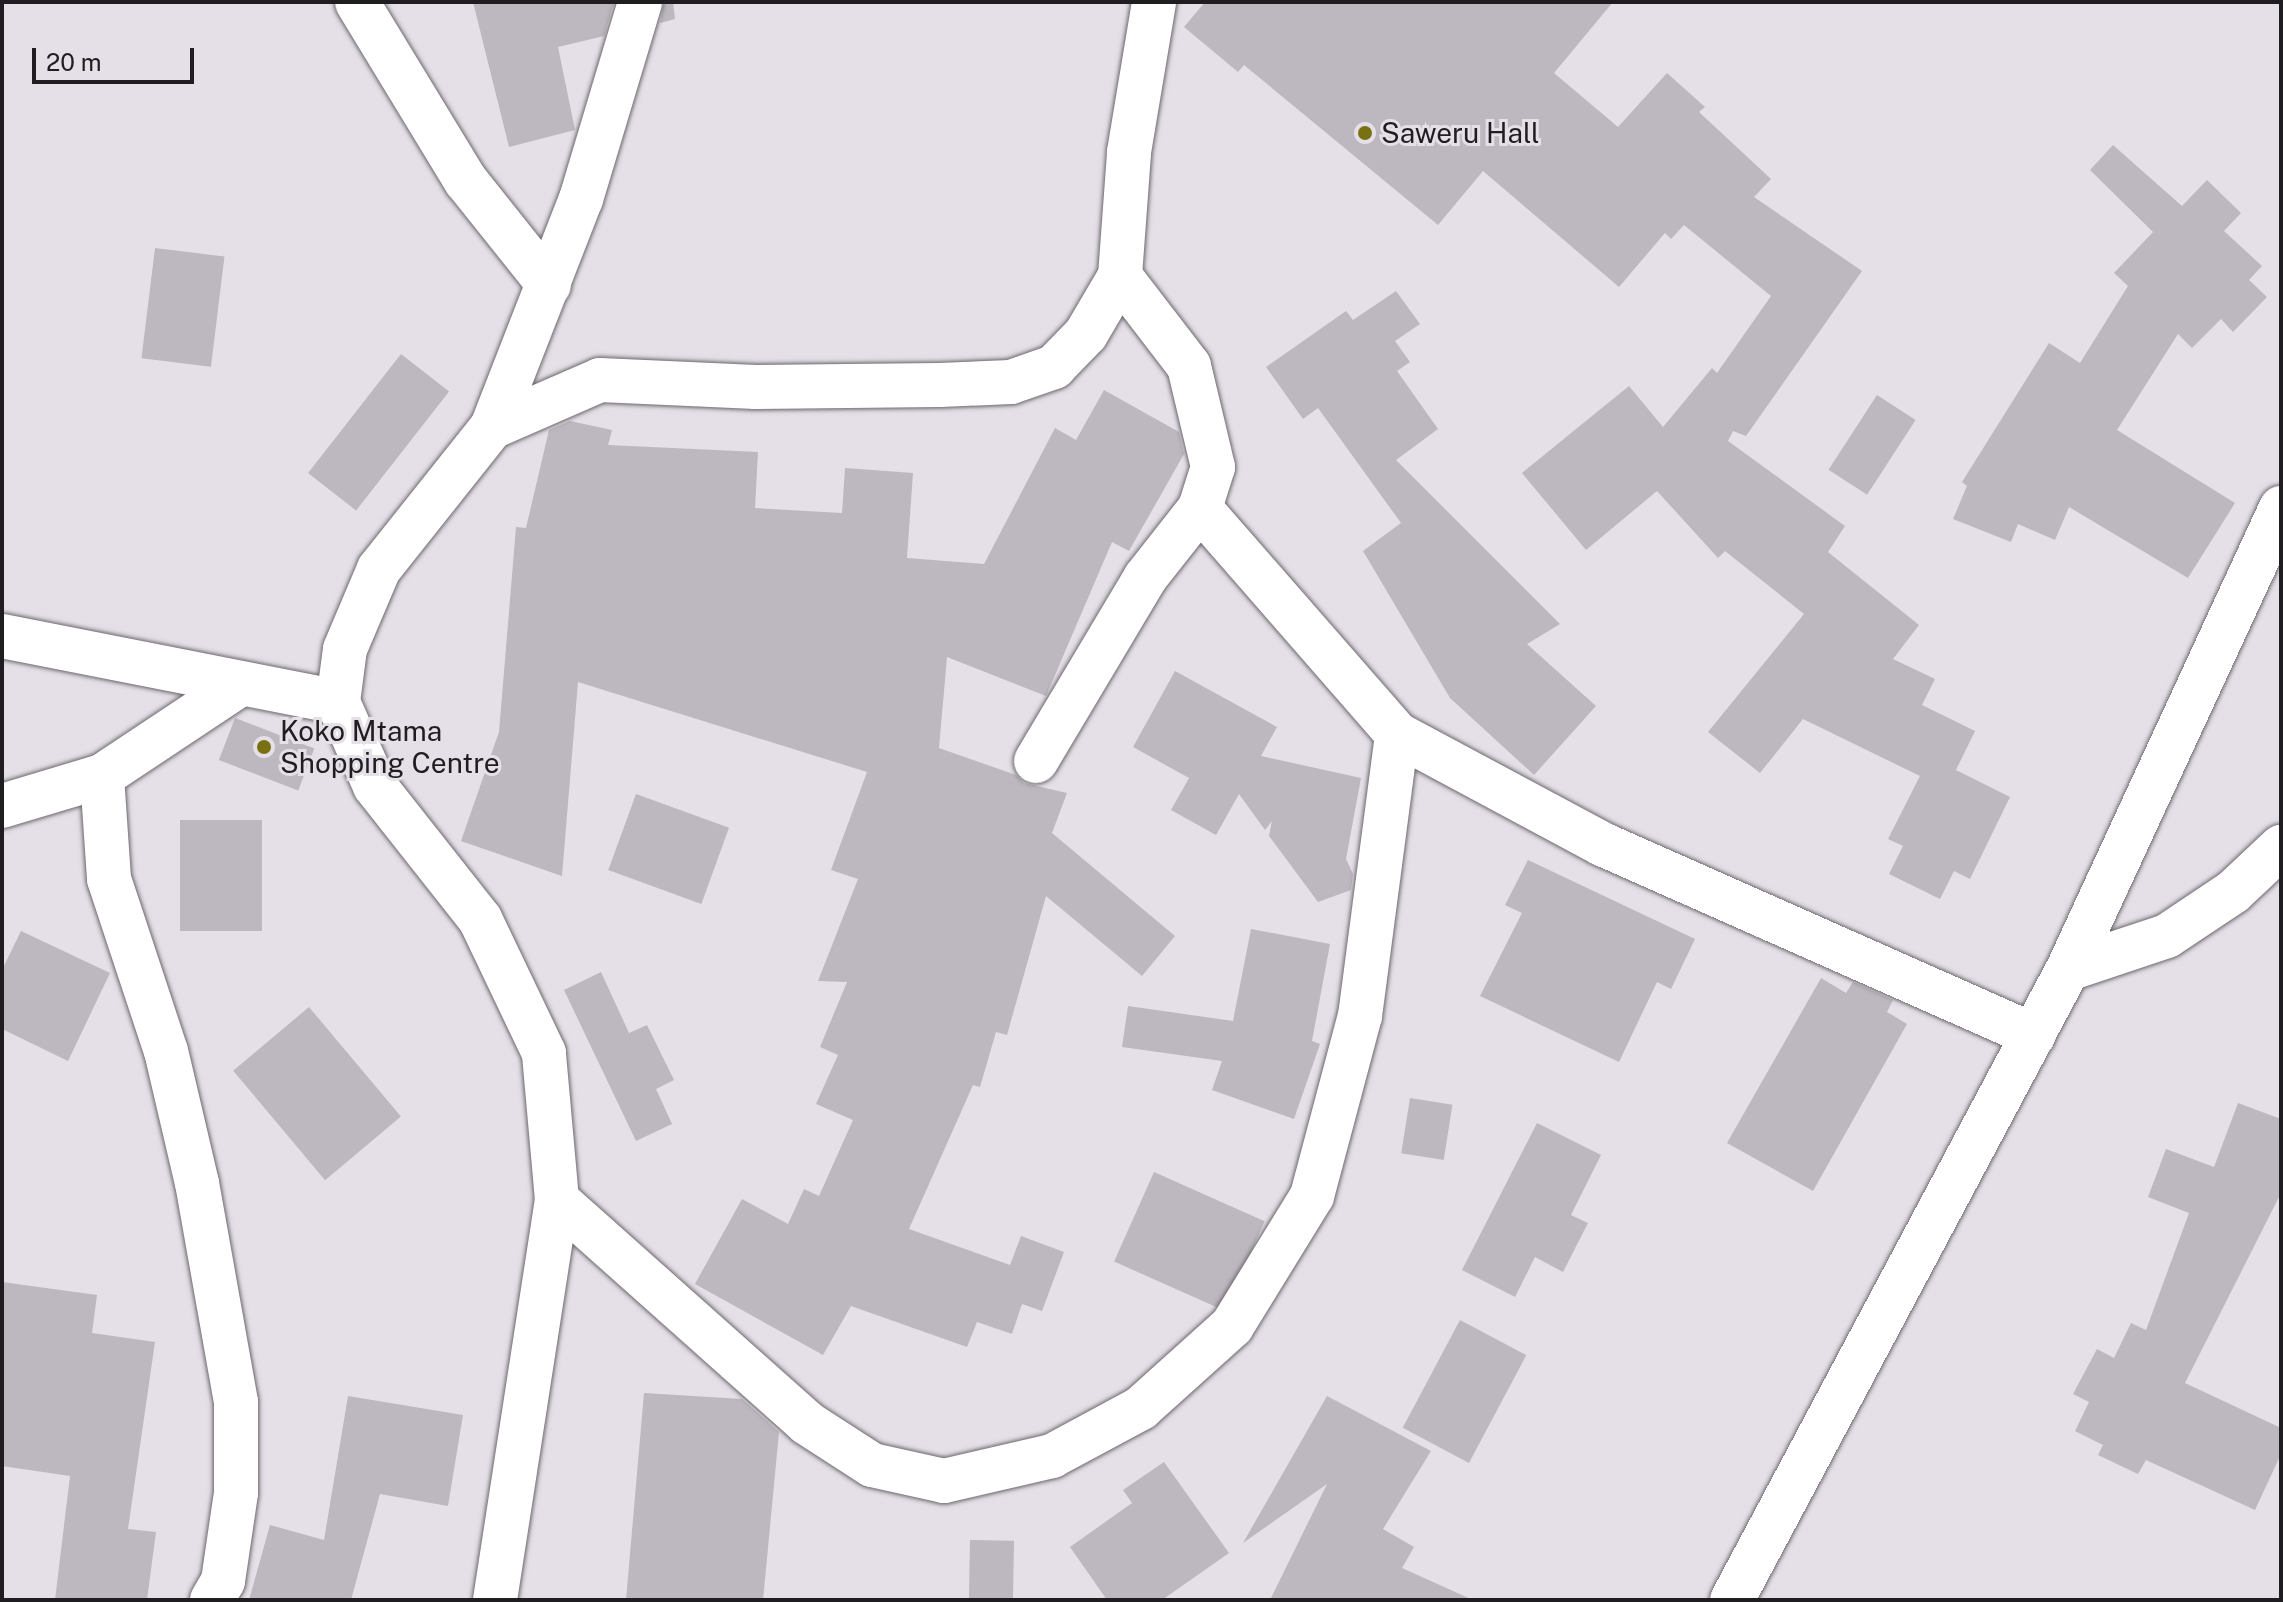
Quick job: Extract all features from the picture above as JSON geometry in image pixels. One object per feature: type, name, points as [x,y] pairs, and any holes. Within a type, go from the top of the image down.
[{"type":"street","points":[[357,2],[466,181],[549,285]]},
{"type":"street","points":[[495,1600],[557,1200],[544,1053],[480,919],[375,786],[338,702],[345,649],[379,569],[492,427],[581,199],[640,2]]},
{"type":"street","points":[[492,427],[600,380],[756,387],[1011,382],[1054,367],[1086,334],[1120,276],[1129,152],[1154,2]]},
{"type":"street","points":[[1036,761],[1145,578],[1200,508],[1213,467],[1189,366],[1120,276]]},
{"type":"street","points":[[1200,508],[1397,734],[1602,844],[2034,1035]]},
{"type":"street","points":[[1732,1600],[2068,969],[2281,508]]},
{"type":"street","points":[[2,636],[239,685],[338,702]]},
{"type":"street","points":[[2,806],[102,776],[239,685]]},
{"type":"street","points":[[557,1200],[807,1423],[872,1465],[944,1481],[1052,1456],[1128,1415],[1232,1326],[1312,1196],[1360,1016],[1397,734]]},
{"type":"street","points":[[102,776],[109,879],[166,1051],[197,1183],[236,1402],[236,1493],[223,1581],[212,1600]]},
{"type":"street","points":[[2068,969],[2167,936],[2233,892],[2281,847]]},
{"type":"building","points":[[473,2],[614,2],[604,36],[558,47],[575,130],[509,147]]},
{"type":"building","points":[[664,2],[673,2],[675,19],[660,23]]},
{"type":"building","points":[[1205,2],[1613,2],[1554,73],[1618,127],[1667,73],[1705,107],[1699,112],[1771,179],[1754,197],[1862,271],[1746,436],[1733,431],[1728,441],[1845,526],[1828,552],[1919,625],[1893,659],[1935,679],[1922,705],[1975,731],[1956,770],[2010,797],[1970,879],[1954,871],[1940,899],[1889,874],[1903,846],[1888,839],[1920,776],[1803,719],[1760,773],[1708,732],[1804,614],[1725,551],[1718,558],[1657,491],[1586,550],[1522,473],[1629,386],[1663,427],[1712,368],[1717,373],[1771,296],[1684,225],[1671,239],[1665,233],[1619,287],[1483,171],[1438,225],[1244,65],[1238,72],[1184,27]]},
{"type":"building","points":[[2113,145],[2182,206],[2207,180],[2241,213],[2224,231],[2262,266],[2249,280],[2267,297],[2233,332],[2221,319],[2192,348],[2178,334],[2117,430],[2235,503],[2188,578],[2069,507],[2055,540],[2018,524],[2011,542],[1953,519],[1967,486],[1962,482],[2049,343],[2080,363],[2128,286],[2114,273],[2153,232],[2090,170]]},
{"type":"building","points":[[155,248],[224,257],[211,367],[141,358]]},
{"type":"building","points":[[1396,291],[1420,324],[1395,341],[1410,362],[1397,371],[1438,429],[1396,460],[1560,624],[1527,644],[1596,706],[1534,775],[1450,698],[1363,551],[1401,523],[1318,408],[1303,419],[1266,367],[1346,311],[1353,320]]},
{"type":"building","points":[[401,354],[449,392],[356,511],[308,473]]},
{"type":"building","points":[[1104,390],[1179,432],[1184,454],[1129,551],[1112,542],[1046,696],[947,657],[939,748],[1016,775],[1024,783],[1067,793],[1052,833],[1175,936],[1142,976],[1046,896],[1007,1035],[996,1032],[980,1087],[973,1085],[909,1229],[1010,1265],[1021,1236],[1064,1252],[1042,1311],[1022,1304],[1012,1334],[977,1322],[967,1347],[851,1306],[823,1355],[695,1284],[742,1199],[788,1224],[804,1189],[819,1196],[853,1120],[816,1104],[838,1055],[820,1047],[847,982],[818,981],[858,879],[831,870],[867,772],[578,682],[562,876],[461,841],[499,732],[516,527],[526,528],[549,430],[570,421],[612,430],[608,445],[758,452],[755,508],[842,513],[845,468],[913,473],[907,558],[984,564],[1055,428],[1076,440]]},
{"type":"building","points":[[1877,395],[1916,420],[1867,495],[1829,470]]},
{"type":"building","points":[[1175,671],[1277,727],[1261,756],[1361,778],[1346,859],[1353,874],[1351,890],[1318,902],[1269,836],[1272,821],[1265,830],[1239,794],[1216,835],[1171,810],[1189,778],[1133,747]]},
{"type":"building","points":[[235,718],[314,748],[298,790],[219,760]]},
{"type":"building","points":[[636,794],[729,828],[701,904],[608,870]]},
{"type":"building","points":[[180,820],[262,820],[262,931],[180,931]]},
{"type":"building","points":[[1528,860],[1695,939],[1671,989],[1657,982],[1619,1062],[1480,996],[1522,913],[1505,905]]},
{"type":"building","points":[[1251,929],[1330,944],[1312,1041],[1320,1044],[1294,1119],[1212,1090],[1222,1061],[1122,1047],[1128,1006],[1233,1021]]},
{"type":"building","points":[[21,931],[110,973],[68,1061],[2,1029],[2,970]]},
{"type":"building","points":[[601,972],[629,1033],[647,1025],[674,1080],[656,1089],[672,1124],[636,1141],[564,990]]},
{"type":"building","points":[[1821,978],[1846,993],[1853,982],[1893,1000],[1887,1012],[1907,1024],[1813,1191],[1727,1143]]},
{"type":"building","points":[[309,1007],[401,1117],[325,1180],[233,1071]]},
{"type":"building","points":[[1410,1098],[1452,1105],[1444,1160],[1401,1153]]},
{"type":"building","points":[[2238,1103],[2281,1119],[2281,1193],[2185,1383],[2281,1428],[2281,1454],[2255,1510],[2146,1460],[2138,1474],[2098,1455],[2103,1445],[2075,1431],[2089,1402],[2073,1394],[2097,1349],[2114,1358],[2131,1323],[2146,1330],[2189,1213],[2148,1197],[2166,1149],[2214,1167]]},
{"type":"building","points":[[1537,1123],[1601,1155],[1571,1215],[1588,1223],[1563,1272],[1535,1257],[1515,1297],[1462,1270]]},
{"type":"building","points":[[1154,1172],[1265,1221],[1225,1311],[1114,1262]]},
{"type":"building","points":[[2,1282],[97,1295],[92,1333],[155,1342],[128,1529],[156,1532],[147,1600],[55,1600],[70,1476],[2,1466]]},
{"type":"building","points":[[1460,1320],[1526,1355],[1469,1463],[1403,1428]]},
{"type":"building","points":[[644,1393],[742,1399],[779,1432],[763,1600],[626,1600]]},
{"type":"building","points":[[348,1396],[463,1415],[448,1506],[380,1494],[351,1600],[249,1600],[270,1525],[324,1540]]},
{"type":"building","points":[[1327,1396],[1431,1451],[1383,1529],[1414,1547],[1402,1568],[1473,1600],[1270,1600],[1327,1484],[1243,1543]]},
{"type":"building","points":[[1164,1462],[1229,1553],[1162,1600],[1107,1600],[1070,1547],[1132,1503],[1123,1490]]},
{"type":"building","points":[[970,1540],[1014,1541],[1013,1600],[969,1600]]},
{"type":"place","name":"Saweru Hall","points":[[1365,133]]},
{"type":"place","name":"Koko Mtama Shopping Centre","points":[[264,747]]}]
